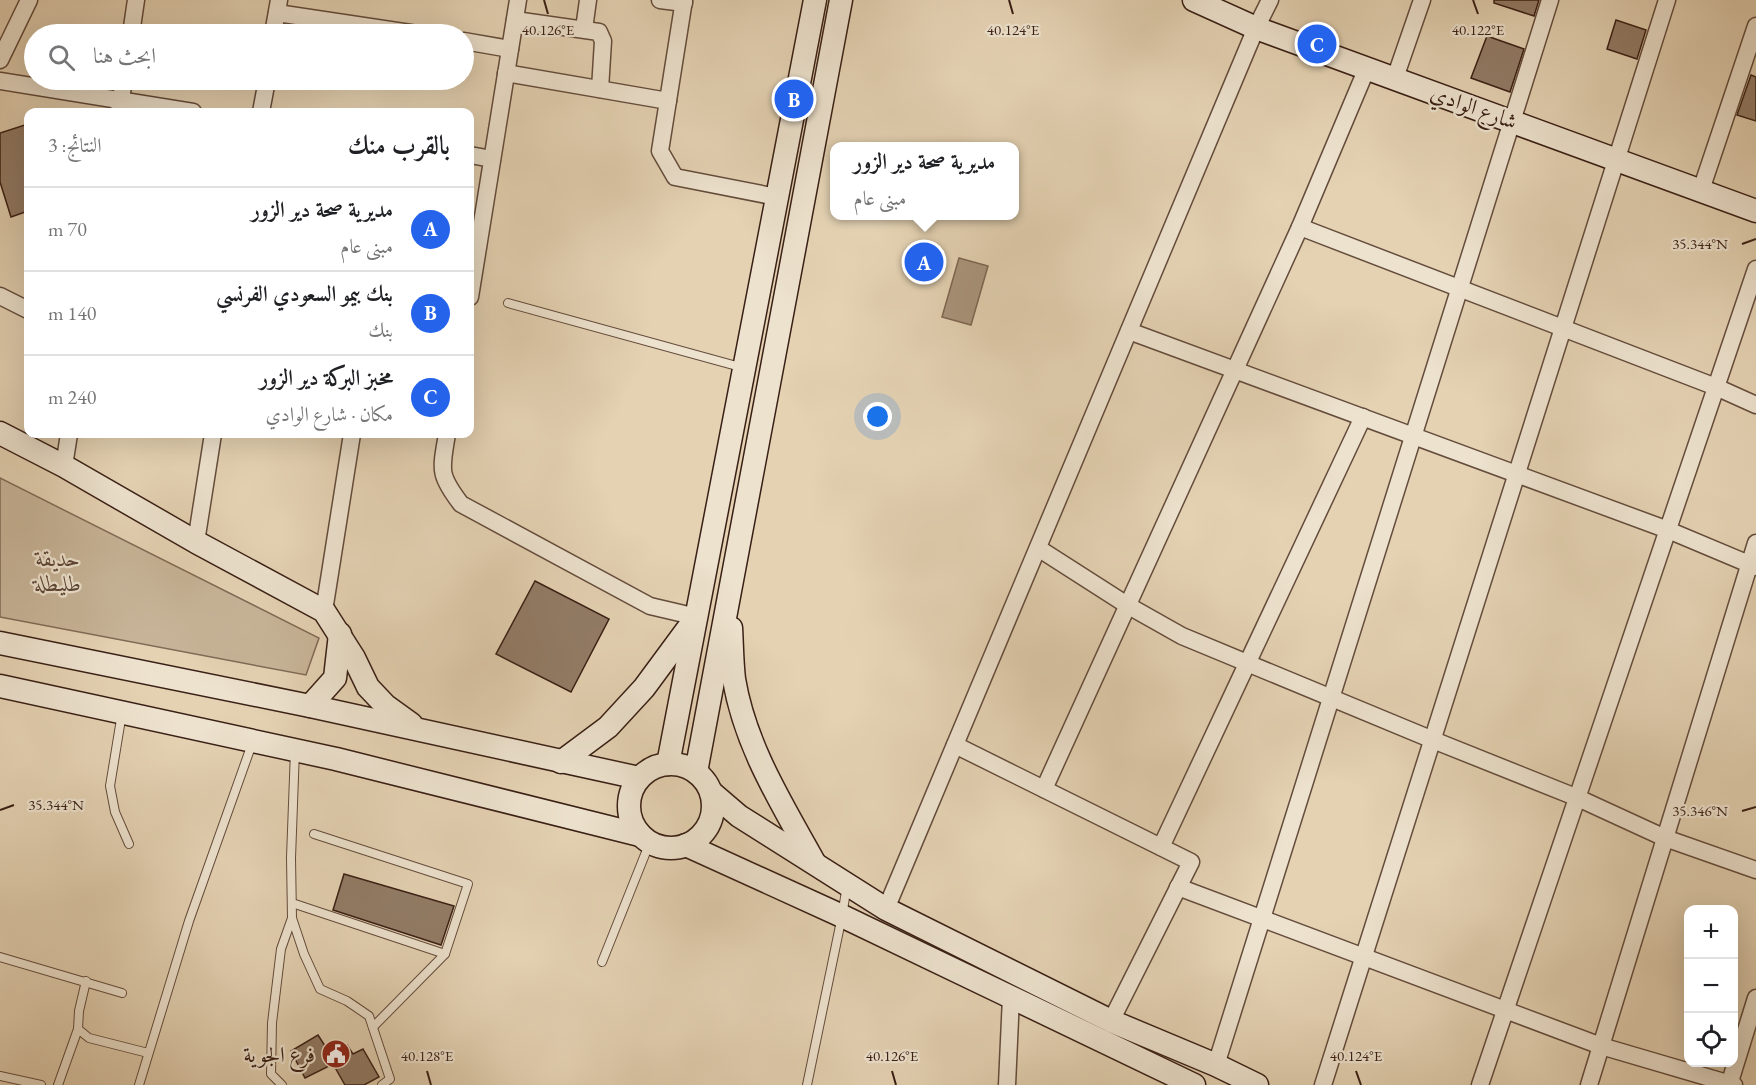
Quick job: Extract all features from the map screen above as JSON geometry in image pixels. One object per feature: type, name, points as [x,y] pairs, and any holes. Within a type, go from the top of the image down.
[{"type":"main road","points":[[668,764],[815,0]]},
{"type":"main road","points":[[696,772],[841,0]]},
{"type":"main road","name":"شارع الوادي","points":[[1194,0],[1257,28],[1756,211]]},
{"type":"main road","points":[[0,433],[64,466],[196,542],[324,611],[354,658],[368,687],[386,706],[418,729]]},
{"type":"main road","points":[[729,592],[734,679],[747,730],[769,781],[817,866]]},
{"type":"main road","points":[[561,762],[608,727],[644,687],[697,616]]},
{"type":"main road","points":[[310,706],[335,678],[340,634]]},
{"type":"main road","points":[[0,643],[310,706],[639,778]]},
{"type":"main road","points":[[0,686],[295,750],[645,839],[662,847],[674,848],[686,845],[697,839],[706,829],[713,804],[711,792],[696,772],[683,766],[668,764],[657,766],[639,778],[629,801],[629,813],[633,825],[645,839]]},
{"type":"main road","points":[[711,792],[739,816],[886,909],[1111,1021],[1216,1065],[1257,1085]]},
{"type":"main road","points":[[686,845],[842,916],[1194,1085]]},
{"type":"street","points":[[0,60],[29,0]]},
{"type":"street","points":[[132,24],[136,0]]},
{"type":"street","points":[[474,272],[518,0]]},
{"type":"street","points":[[584,29],[588,0]]},
{"type":"street","points":[[660,0],[684,2],[660,151],[675,177],[777,197]]},
{"type":"street","points":[[886,909],[1270,0]]},
{"type":"street","points":[[1395,78],[1422,0]]},
{"type":"street","points":[[1216,1065],[1550,0]]},
{"type":"street","points":[[1323,1085],[1667,0]]},
{"type":"street","points":[[275,24],[278,7],[366,24]]},
{"type":"street","points":[[515,20],[599,32],[603,41],[600,89]]},
{"type":"street","points":[[1701,190],[1756,26]]},
{"type":"street","points":[[474,44],[510,49]]},
{"type":"street","points":[[1044,789],[1300,226],[1367,68]]},
{"type":"street","points":[[506,73],[668,101]]},
{"type":"street","points":[[0,81],[24,86]]},
{"type":"street","points":[[42,90],[120,107],[123,90]]},
{"type":"street","points":[[262,108],[265,90]]},
{"type":"street","points":[[474,156],[492,159]]},
{"type":"street","points":[[1300,226],[1716,387],[1756,405]]},
{"type":"street","points":[[1480,1085],[1756,269]]},
{"type":"street","points":[[0,296],[24,308]]},
{"type":"street","points":[[1129,331],[1668,530],[1753,566]]},
{"type":"street","points":[[1161,847],[1363,417]]},
{"type":"street","points":[[64,466],[68,438]]},
{"type":"street","points":[[196,542],[212,438]]},
{"type":"street","points":[[324,611],[351,438]]},
{"type":"street","points":[[446,438],[442,465],[445,483],[461,504],[650,606],[697,616]]},
{"type":"street","points":[[1589,1085],[1665,838],[1753,566],[1756,543]]},
{"type":"street","points":[[1038,548],[1182,636],[1578,798],[1665,838],[1756,870]]},
{"type":"street","points":[[955,745],[1191,862],[1111,1021]]},
{"type":"street","points":[[1178,887],[1601,1046],[1731,1084],[1756,998]]},
{"type":"street","points":[[1007,1085],[1011,997]]},
{"type":"lane","points":[[508,303],[744,368]]},
{"type":"lane","points":[[123,712],[110,786],[115,812],[129,844]]},
{"type":"lane","points":[[139,1085],[189,921],[254,741]]},
{"type":"lane","points":[[295,750],[292,918],[304,954],[320,989],[348,1001],[369,1016],[390,1079],[382,1085]]},
{"type":"lane","points":[[314,834],[468,884],[445,954],[373,1027]]},
{"type":"lane","points":[[602,962],[645,839]]},
{"type":"lane","points":[[807,1085],[847,885]]},
{"type":"lane","points":[[292,903],[445,954]]},
{"type":"lane","points":[[282,1085],[271,1074],[272,1023],[281,949],[292,918]]},
{"type":"lane","points":[[0,957],[122,993]]},
{"type":"lane","points":[[58,1085],[78,1029],[79,1011],[86,981]]},
{"type":"lane","points":[[78,1029],[88,1038],[148,1053]]},
{"type":"lane","points":[[0,1076],[41,1085]]},
{"type":"green space","name":"حديقة طليطلة","points":[[0,478],[319,638],[306,675],[0,617]]},
{"type":"shaded area","points":[[959,258],[988,266],[971,325],[942,317]]},
{"type":"building","points":[[1494,0],[1539,0],[1534,16],[1494,3]]},
{"type":"building","points":[[1616,20],[1646,30],[1637,59],[1607,49]]},
{"type":"building","points":[[1487,36],[1524,49],[1510,92],[1471,78]]},
{"type":"building","points":[[1751,75],[1756,77],[1756,121],[1737,115]]},
{"type":"building","points":[[24,125],[24,212],[11,217],[0,182],[0,133]]},
{"type":"building","points":[[535,581],[609,619],[571,692],[496,654]]},
{"type":"building","points":[[344,874],[454,906],[441,945],[333,910]]},
{"type":"building","points":[[318,1035],[325,1046],[332,1042],[347,1045],[353,1054],[363,1049],[379,1077],[364,1085],[345,1085],[333,1064],[305,1078],[291,1051]]},
{"type":"place","name":"مخبز البركة دير الزور","points":[[1317,44]]},
{"type":"place","name":"بنك بيمو السعودي الفرنسي","points":[[794,99]]},
{"type":"place","name":"مديرية صحة دير الزور","points":[[924,262]]},
{"type":"place","name":"فرع الجوية","points":[[336,1054]]}]
